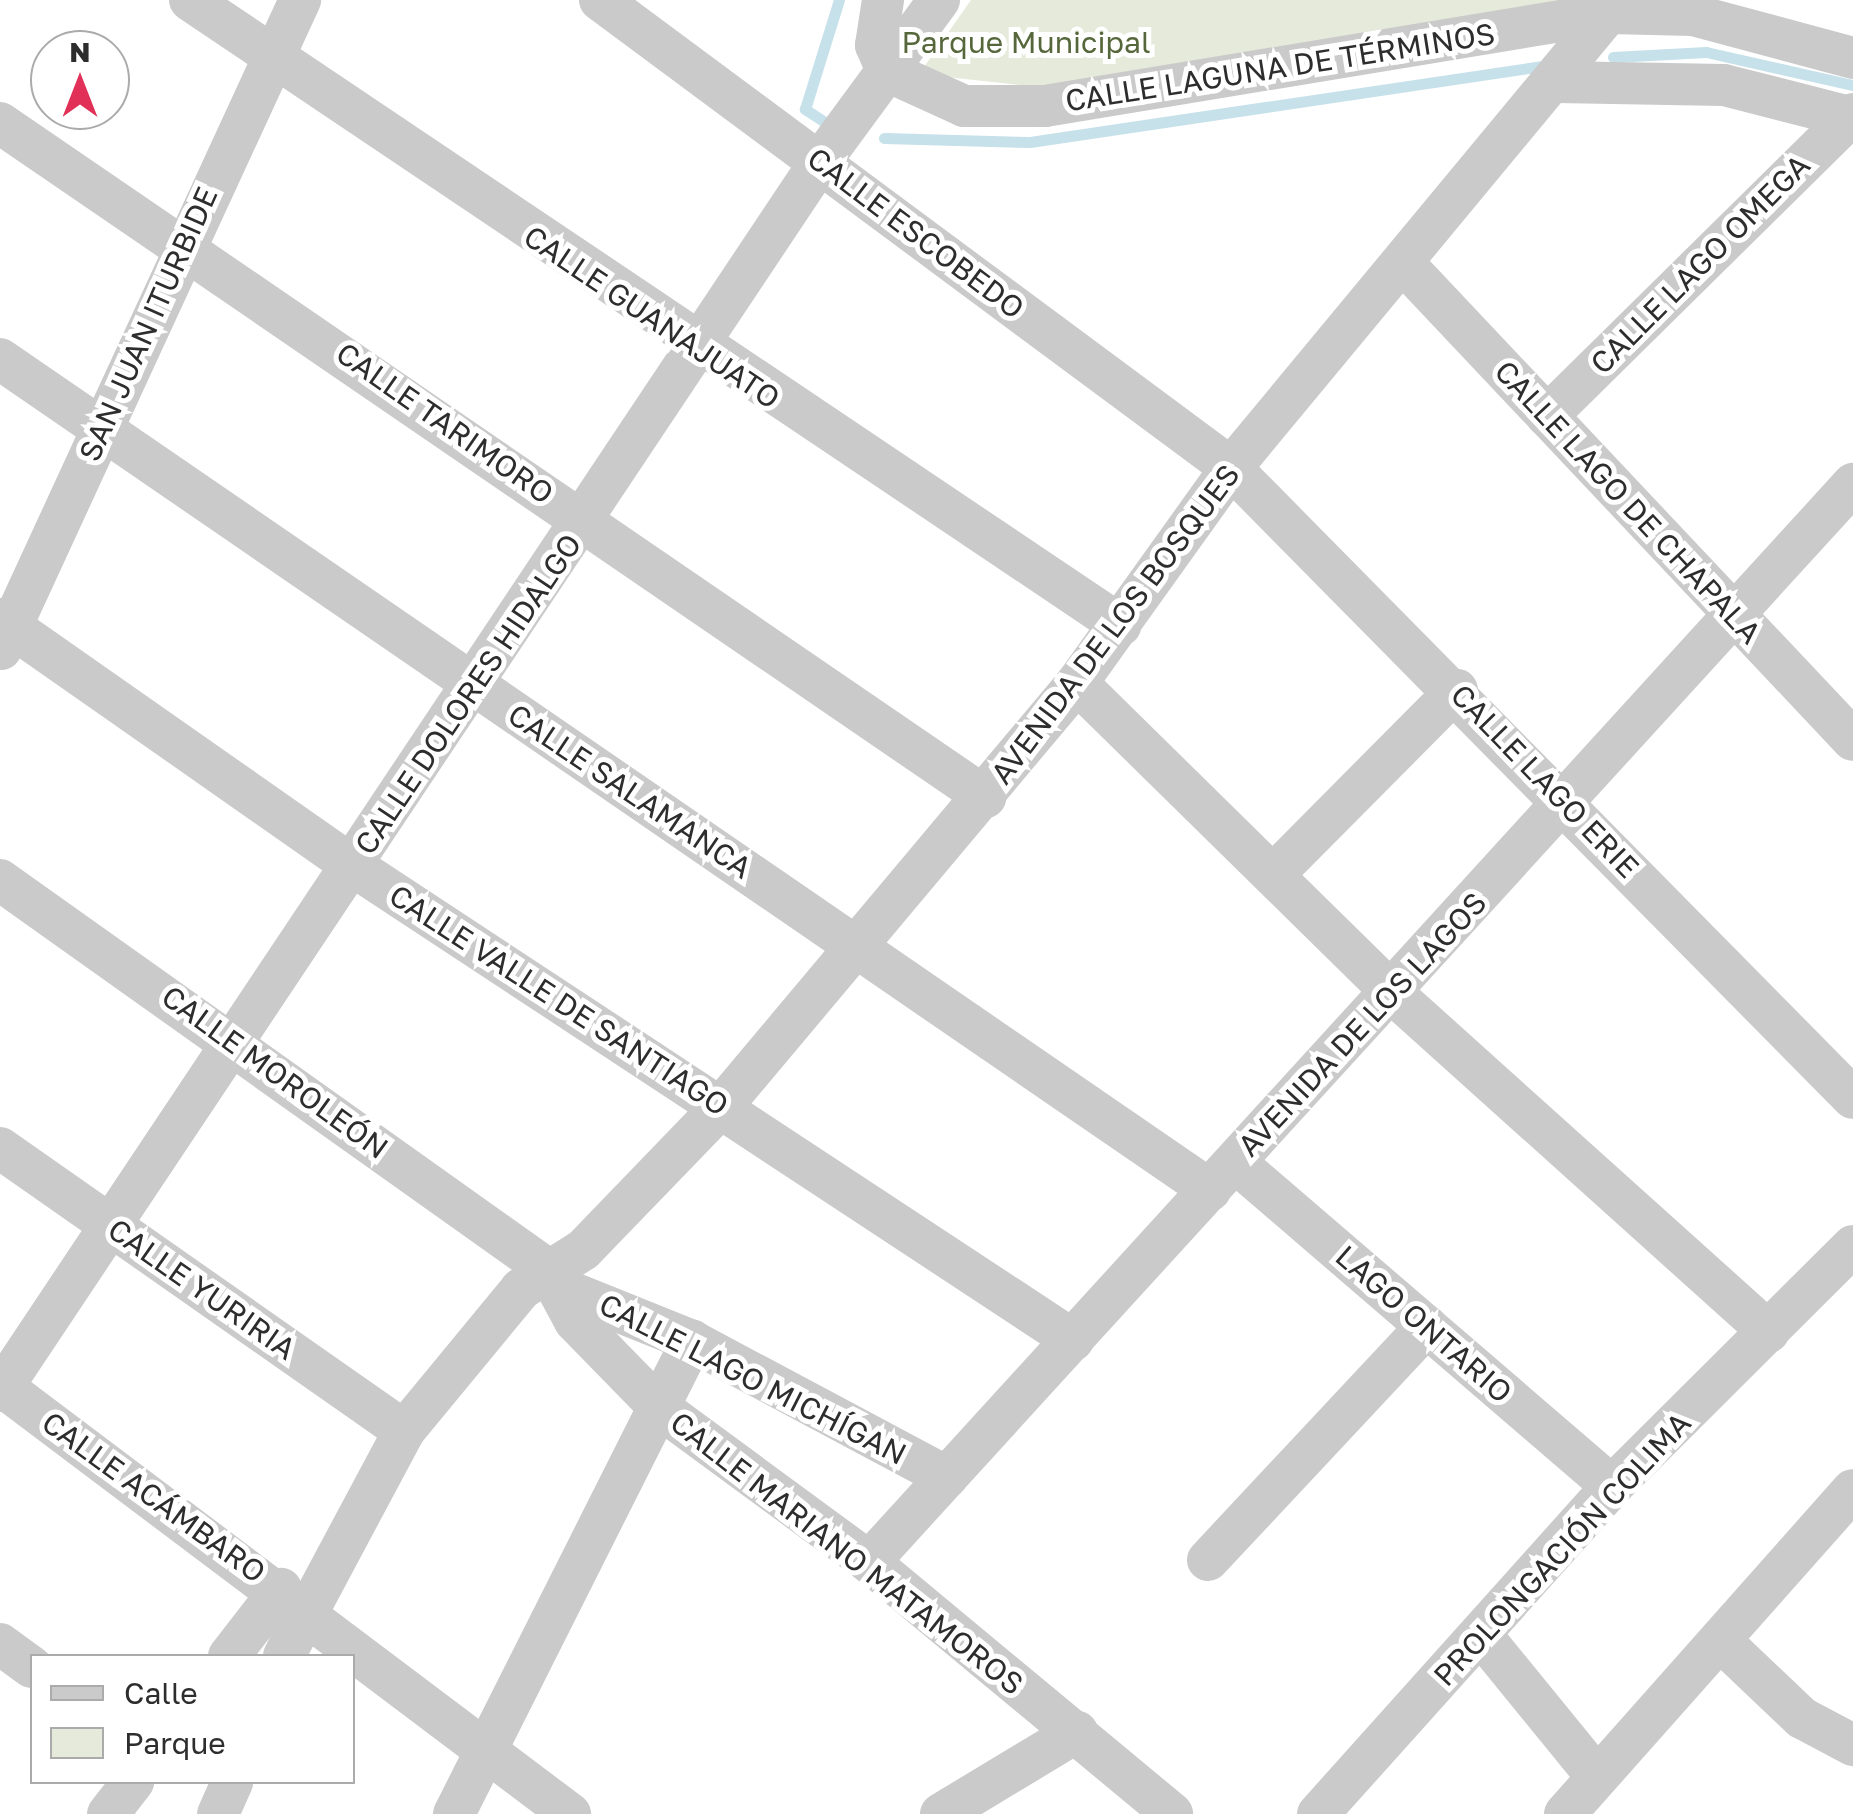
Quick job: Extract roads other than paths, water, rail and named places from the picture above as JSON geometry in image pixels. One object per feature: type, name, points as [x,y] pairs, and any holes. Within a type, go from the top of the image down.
[{"type":"street","name":"CALLE GUANAJUATO","points":[[190,0],[271,60],[700,351],[1120,626]]},
{"type":"street","name":"SAN JUAN ITURBIDE","points":[[4,632],[182,240],[300,0]]},
{"type":"street","points":[[883,0],[876,45],[887,72]]},
{"type":"street","name":"CALLE DOLORES HIDALGO","points":[[2,1389],[240,1043],[353,866],[700,351],[820,162],[940,0]]},
{"type":"street","name":"CALLE ESCOBEDO","points":[[602,1],[1231,468]]},
{"type":"street","name":"CALLE LAGUNA DE TÉRMINOS","points":[[887,72],[964,106],[1045,106],[1614,7],[1693,15],[1853,58]]},
{"type":"street","name":"AVENIDA DE LOS BOSQUES","points":[[292,1599],[404,1430],[722,1106],[854,944],[984,797],[1077,683],[1231,468],[1557,82],[1614,7]]},
{"type":"street","points":[[1557,82],[1724,85],[1852,116]]},
{"type":"street","name":"CALLE LAGO OMEGA","points":[[1547,416],[1852,116]]},
{"type":"street","name":"CALLE TARIMORO","points":[[0,123],[182,240],[984,797]]},
{"type":"street","name":"CALLE LAGO DE CHAPALA","points":[[1404,264],[1853,740]]},
{"type":"street","name":"CALLE SALAMANCA","points":[[0,360],[854,944],[1223,1176]]},
{"type":"street","name":"CALLE LAGO ERIE","points":[[1231,468],[1457,690],[1853,1098]]},
{"type":"street","name":"AVENIDA DE LOS LAGOS","points":[[869,1562],[1853,484]]},
{"type":"street","name":"CALLE VALLE DE SANTIAGO","points":[[4,632],[1073,1340]]},
{"type":"street","points":[[1077,683],[1391,992],[1769,1332]]},
{"type":"street","points":[[1272,876],[1457,690]]},
{"type":"street","name":"CALLE MOROLEÓN","points":[[0,880],[240,1043],[552,1278]]},
{"type":"street","name":"CALLE YURIRIA","points":[[0,1148],[404,1430]]},
{"type":"street","name":"LAGO ONTARIO","points":[[1223,1176],[1427,1326],[1612,1486]]},
{"type":"street","name":"PROLONGACIÓN COLIMA","points":[[1318,1814],[1482,1636],[1612,1486],[1853,1246]]},
{"type":"street","name":"CALLE LAGO MICHÍGAN","points":[[552,1278],[692,1341],[946,1477]]},
{"type":"street","name":"CALLE MARIANO MATAMOROS","points":[[552,1278],[576,1321],[661,1409],[869,1562],[1172,1814]]},
{"type":"street","points":[[1208,1560],[1427,1326]]},
{"type":"street","points":[[454,1814],[488,1754],[692,1341]]},
{"type":"street","name":"CALLE ACÁMBARO","points":[[2,1389],[292,1599],[570,1814]]},
{"type":"street","points":[[1565,1814],[1596,1776],[1725,1645],[1853,1490]]},
{"type":"street","points":[[232,1654],[292,1599]]},
{"type":"street","points":[[284,1654],[292,1599]]},
{"type":"street","points":[[1482,1636],[1596,1776]]},
{"type":"street","points":[[0,1644],[30,1666]]},
{"type":"street","points":[[1725,1645],[1802,1718],[1853,1745]]},
{"type":"street","points":[[941,1814],[1077,1732]]},
{"type":"street","points":[[108,1814],[131,1784]]},
{"type":"street","points":[[218,1814],[231,1784]]},
{"type":"waterway","points":[[834,128],[805,109],[839,0]]},
{"type":"waterway","points":[[1613,57],[1706,52],[1853,85]]},
{"type":"waterway","points":[[884,138],[1030,142],[1549,65]]},
{"type":"park label","name":"Parque Municipal","points":[[1026,42]]}]
